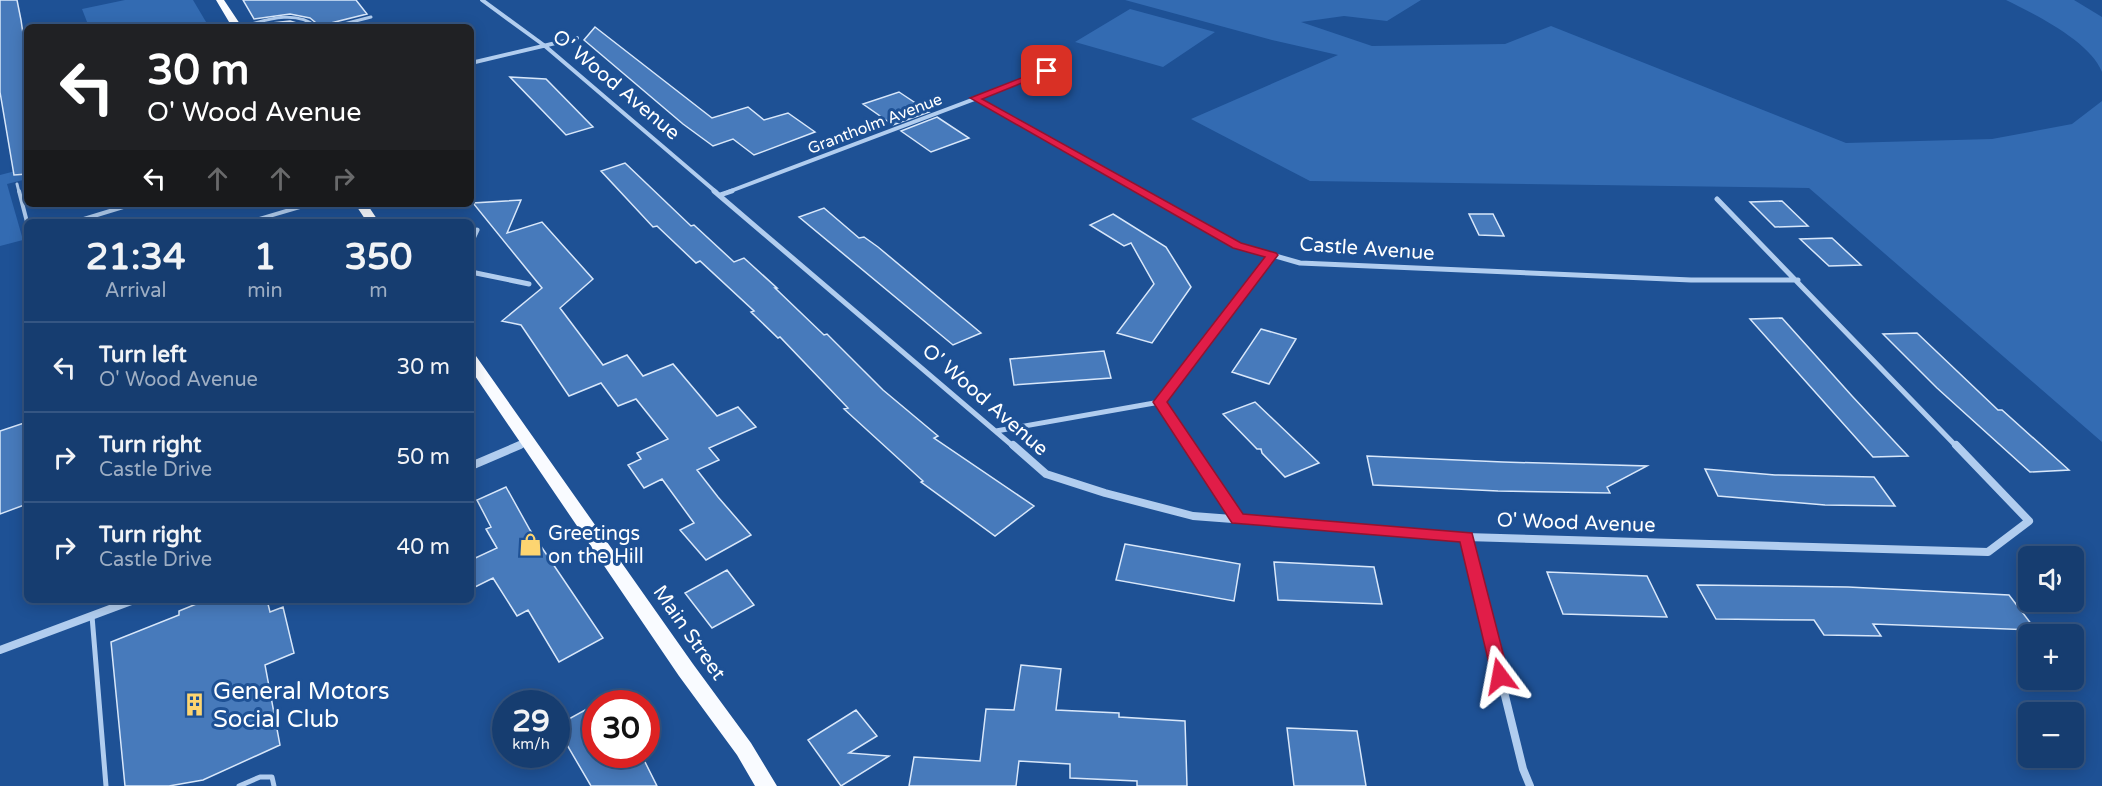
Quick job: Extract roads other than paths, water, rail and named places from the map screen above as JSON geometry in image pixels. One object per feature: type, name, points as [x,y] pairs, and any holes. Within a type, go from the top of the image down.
[{"type":"main road","points":[[220,0],[237,24]]},
{"type":"main road","name":"Main Street","points":[[474,363],[744,749],[766,786]]},
{"type":"street","name":"O' Wood Avenue","points":[[482,0],[545,46],[1046,474],[1105,493],[1193,516],[1466,537],[1988,552],[2029,521],[1798,280],[1717,199]]},
{"type":"street","points":[[474,62],[577,38]]},
{"type":"street","name":"Grantholm Avenue","points":[[720,195],[1065,64],[1066,58]]},
{"type":"street","name":"Castle Avenue","points":[[974,98],[1237,245],[1300,263],[1691,280],[1798,280]]},
{"type":"street","points":[[474,236],[477,230]]},
{"type":"street","points":[[996,431],[1160,402],[1272,255]]},
{"type":"street","points":[[474,273],[529,284]]},
{"type":"street","points":[[1160,402],[1238,519]]},
{"type":"street","points":[[474,465],[528,442]]},
{"type":"street","points":[[1466,537],[1523,769],[1530,786]]},
{"type":"street","points":[[0,650],[126,603]]},
{"type":"lane","points":[[253,24],[291,16],[314,24]]},
{"type":"lane","points":[[344,24],[371,17]]},
{"type":"lane","points":[[18,184],[26,219]]},
{"type":"lane","points":[[84,219],[123,207]]},
{"type":"lane","points":[[259,219],[299,207]]},
{"type":"lane","points":[[92,616],[106,786]]},
{"type":"lane","points":[[239,786],[261,777],[272,777],[274,786]]},
{"type":"place","name":"Greetings on the Hill","points":[[530,545]]},
{"type":"place","name":"General Motors Social Club","points":[[195,705]]}]
